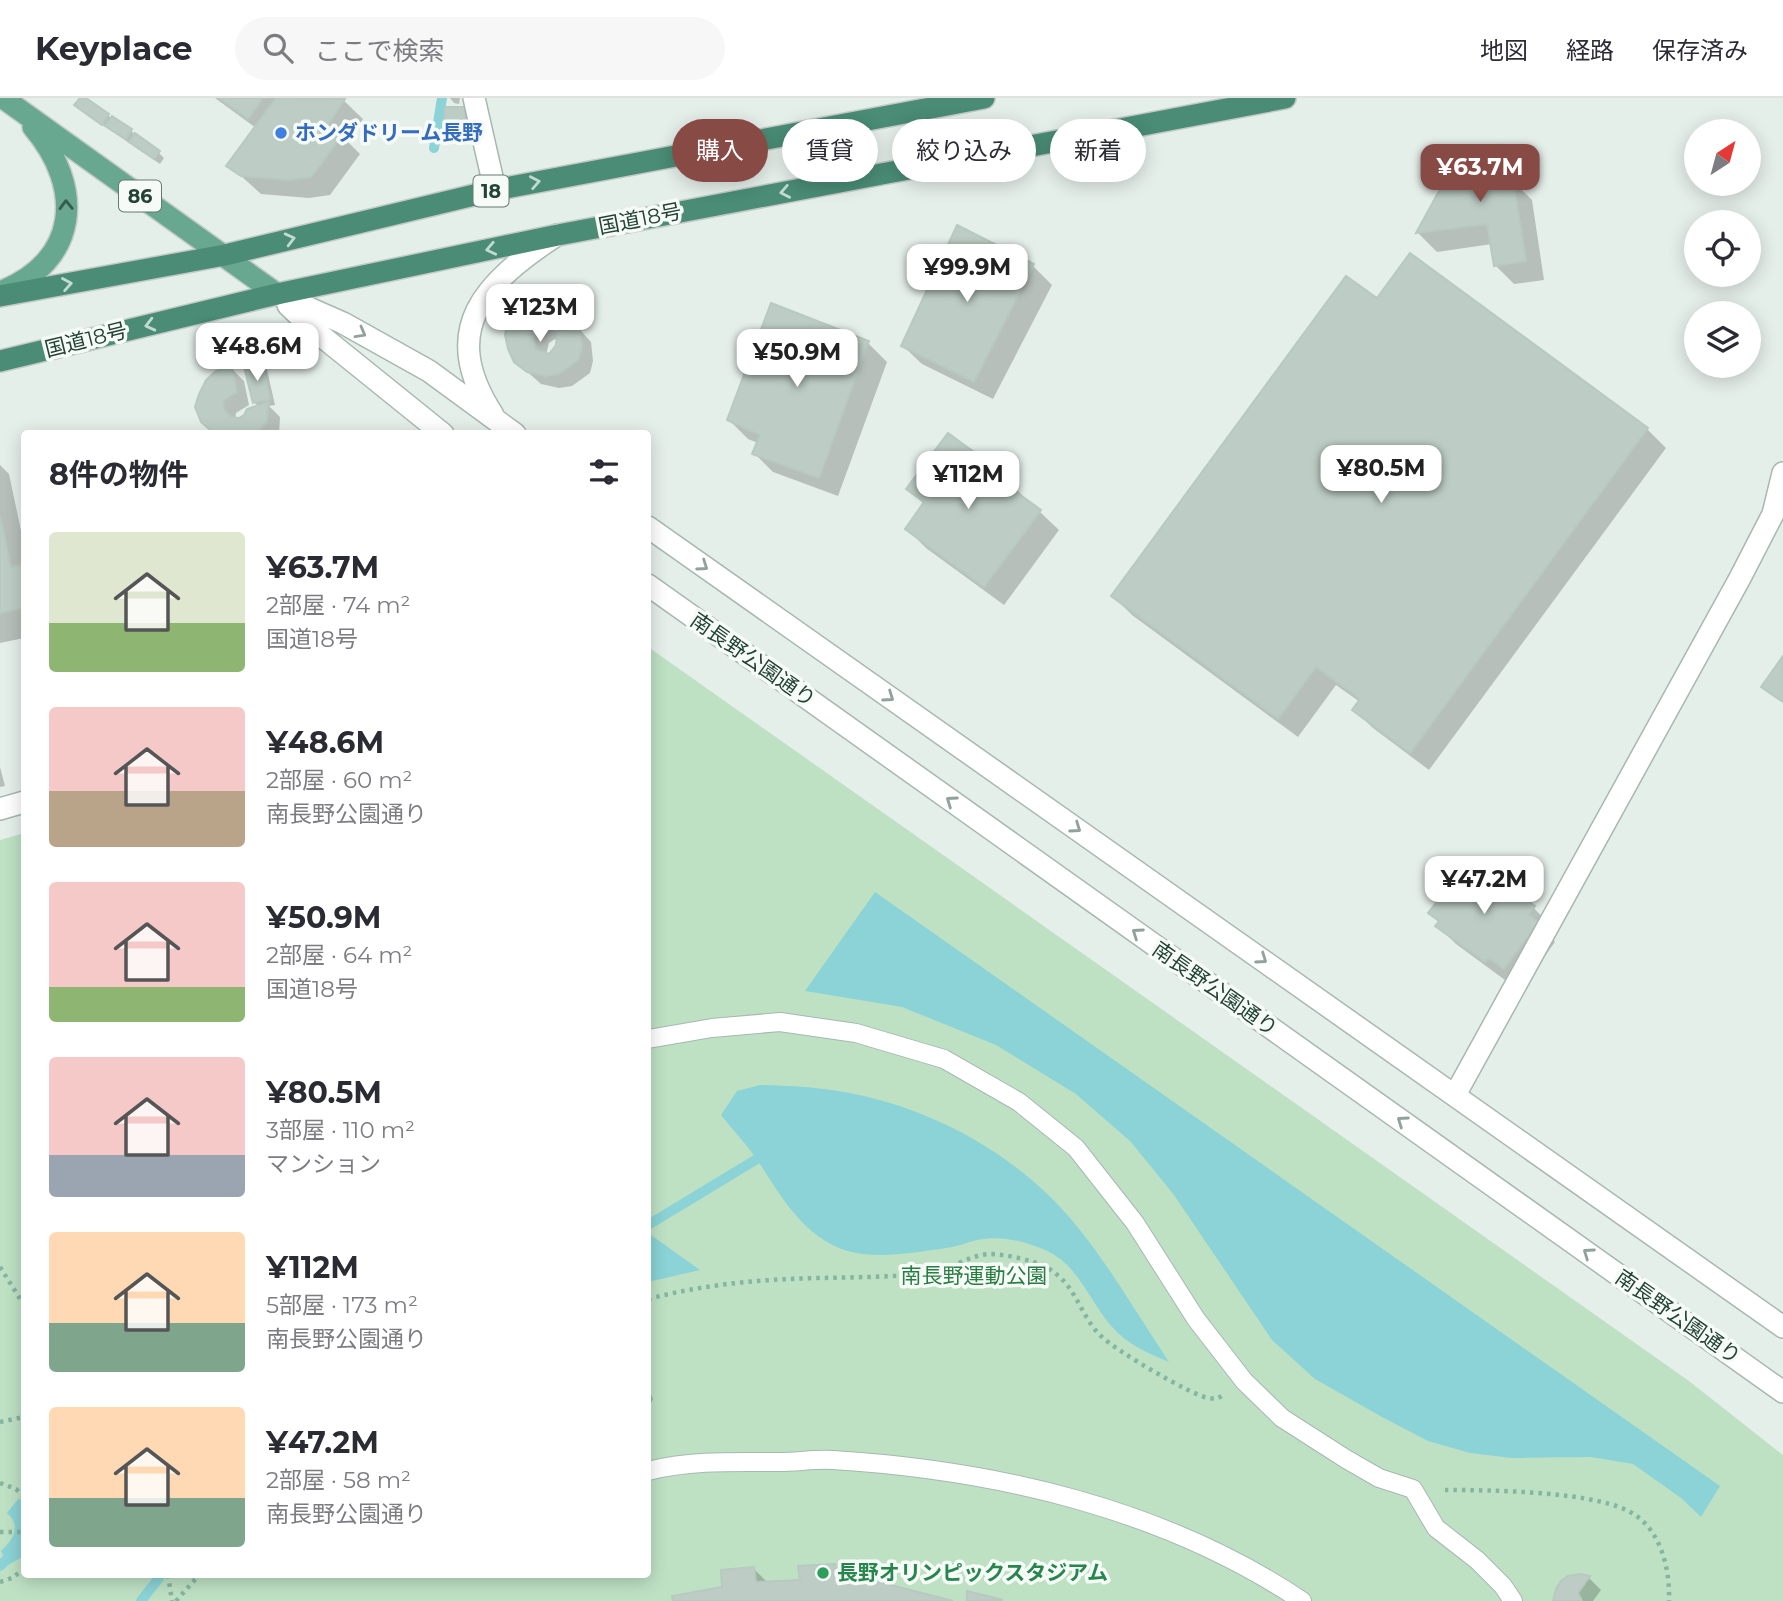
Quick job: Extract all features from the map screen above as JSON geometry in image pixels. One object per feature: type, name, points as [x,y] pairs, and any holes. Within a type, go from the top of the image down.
[{"type":"highway","name":"18","points":[[0,294],[225,256],[495,190],[985,98]]},
{"type":"highway","name":"国道18号","points":[[0,361],[277,294],[558,235],[1285,98]]},
{"type":"main road","name":"86","points":[[10,104],[277,294]]},
{"type":"main road","points":[[0,294],[39,268],[56,244],[68,212],[66,190],[50,149],[10,104]]},
{"type":"street","points":[[474,98],[495,190]]},
{"type":"street","points":[[507,428],[483,399],[472,373],[468,350],[470,325],[482,302],[506,274],[525,257],[558,235]]},
{"type":"street","points":[[277,294],[343,323],[429,371],[507,428]]},
{"type":"street","points":[[277,294],[314,330],[438,430]]},
{"type":"street","points":[[1455,1095],[1740,578],[1773,514],[1783,473]]},
{"type":"street","points":[[651,529],[1783,1327]]},
{"type":"street","name":"南長野公園通り","points":[[651,593],[1783,1392]]},
{"type":"street","points":[[0,808],[21,803]]},
{"type":"lane","points":[[651,1038],[712,1028],[780,1022],[856,1033],[944,1059],[1019,1102],[1076,1148],[1135,1223],[1196,1319],[1244,1381],[1282,1418],[1346,1459],[1379,1478],[1413,1489],[1436,1528],[1477,1560],[1503,1586],[1513,1601]]},
{"type":"lane","points":[[651,1471],[707,1462],[831,1460],[966,1474],[1052,1494],[1181,1535],[1282,1587],[1302,1601]]},
{"type":"path","points":[[651,1298],[682,1290],[739,1282],[879,1278],[941,1272],[988,1254],[1044,1266],[1065,1280],[1101,1336],[1153,1371],[1206,1398],[1217,1399],[1244,1381]]},
{"type":"path","points":[[0,1268],[21,1301]]},
{"type":"path","points":[[0,1422],[21,1418]]},
{"type":"path","points":[[0,1483],[16,1489],[21,1494]]},
{"type":"path","points":[[1413,1489],[1547,1495],[1601,1501],[1636,1515],[1658,1540],[1669,1577],[1669,1601]]},
{"type":"path","points":[[0,1532],[21,1532]]},
{"type":"path","points":[[0,1582],[21,1571]]},
{"type":"path","points":[[169,1578],[174,1601]]},
{"type":"path","points":[[174,1601],[196,1578]]},
{"type":"green space","name":"南長野運動公園","points":[[651,649],[1689,1381],[1783,1455],[1783,1601],[0,1601],[0,840],[21,834],[21,1578],[651,1578]]},
{"type":"water","points":[[875,892],[1720,1486],[1701,1517],[1681,1498],[1633,1464],[1591,1457],[1512,1458],[1470,1453],[1428,1441],[1315,1379],[1272,1340],[1174,1195],[1131,1142],[1076,1094],[996,1045],[902,1007],[805,991]]},
{"type":"water","points":[[760,1085],[824,1089],[890,1103],[954,1128],[1012,1164],[1038,1185],[1077,1226],[1169,1362],[1148,1353],[1118,1333],[1068,1266],[1037,1247],[995,1238],[950,1247],[878,1255],[856,1253],[824,1240],[798,1218],[754,1155],[721,1115],[737,1091]]},
{"type":"water","points":[[651,1235],[700,1270],[651,1281]]},
{"type":"water","points":[[19,1498],[21,1558],[8,1565],[1,1551],[12,1538],[15,1528],[7,1513]]},
{"type":"building","points":[[80,98],[86,98],[109,114],[102,125],[74,105]]},
{"type":"building","points":[[219,98],[263,98],[248,119]]},
{"type":"building","points":[[276,98],[345,99],[328,125],[343,134],[311,177],[289,180],[241,176],[226,166]]},
{"type":"building","points":[[445,107],[465,107],[465,132],[444,131]]},
{"type":"building","points":[[112,116],[132,129],[126,139],[105,126]]},
{"type":"building","points":[[135,133],[160,151],[154,159],[129,142]]},
{"type":"building","points":[[1498,145],[1503,181],[1513,179],[1526,261],[1494,266],[1487,224],[1416,233],[1461,151]]},
{"type":"building","points":[[957,225],[1034,264],[974,382],[901,346]]},
{"type":"building","points":[[1410,253],[1648,428],[1410,753],[1352,710],[1360,699],[1316,667],[1278,719],[1111,596],[1346,276],[1377,298]]},
{"type":"building","points":[[536,303],[548,324],[537,331],[534,339],[536,349],[549,354],[556,345],[557,331],[580,327],[582,348],[578,360],[559,374],[545,376],[527,372],[514,362],[508,349],[505,335],[508,320],[522,306]]},
{"type":"building","points":[[771,303],[869,341],[819,478],[752,454],[760,435],[727,420]]},
{"type":"building","points":[[262,363],[270,399],[253,403],[244,367]]},
{"type":"building","points":[[232,367],[237,392],[224,400],[223,407],[231,417],[239,418],[247,409],[268,402],[267,422],[260,429],[210,430],[201,422],[195,407],[206,380],[216,371]]},
{"type":"building","points":[[948,433],[1004,474],[1000,480],[1041,510],[984,587],[905,529],[924,502],[906,489]]},
{"type":"building","points":[[0,517],[11,567],[21,565],[21,609],[0,613]]},
{"type":"building","points":[[1783,656],[1783,702],[1761,687]]},
{"type":"building","points":[[1463,867],[1466,869],[1463,873],[1469,878],[1472,874],[1483,882],[1489,873],[1500,881],[1503,877],[1510,882],[1507,886],[1535,906],[1529,915],[1538,922],[1504,969],[1489,958],[1485,962],[1435,926],[1439,921],[1428,913],[1438,900],[1434,896],[1445,880],[1450,883]]},
{"type":"building","points":[[835,1564],[837,1579],[883,1583],[953,1601],[673,1601],[672,1596],[722,1587],[721,1570],[754,1567],[756,1582],[800,1580],[798,1566]]},
{"type":"building","points":[[1568,1576],[1590,1576],[1578,1593],[1582,1601],[1553,1601],[1561,1581]]},
{"type":"building","points":[[967,1591],[1003,1600],[967,1601]]},
{"type":"waterway","points":[[434,148],[442,98]]},
{"type":"waterway","points":[[651,1223],[757,1159]]},
{"type":"waterway","points":[[0,1566],[6,1560]]},
{"type":"waterway","points":[[141,1601],[159,1578]]},
{"type":"place","name":"ホンダドリーム長野","points":[[281,133]]},
{"type":"place","name":"長野オリンピックスタジアム","points":[[823,1573]]}]
